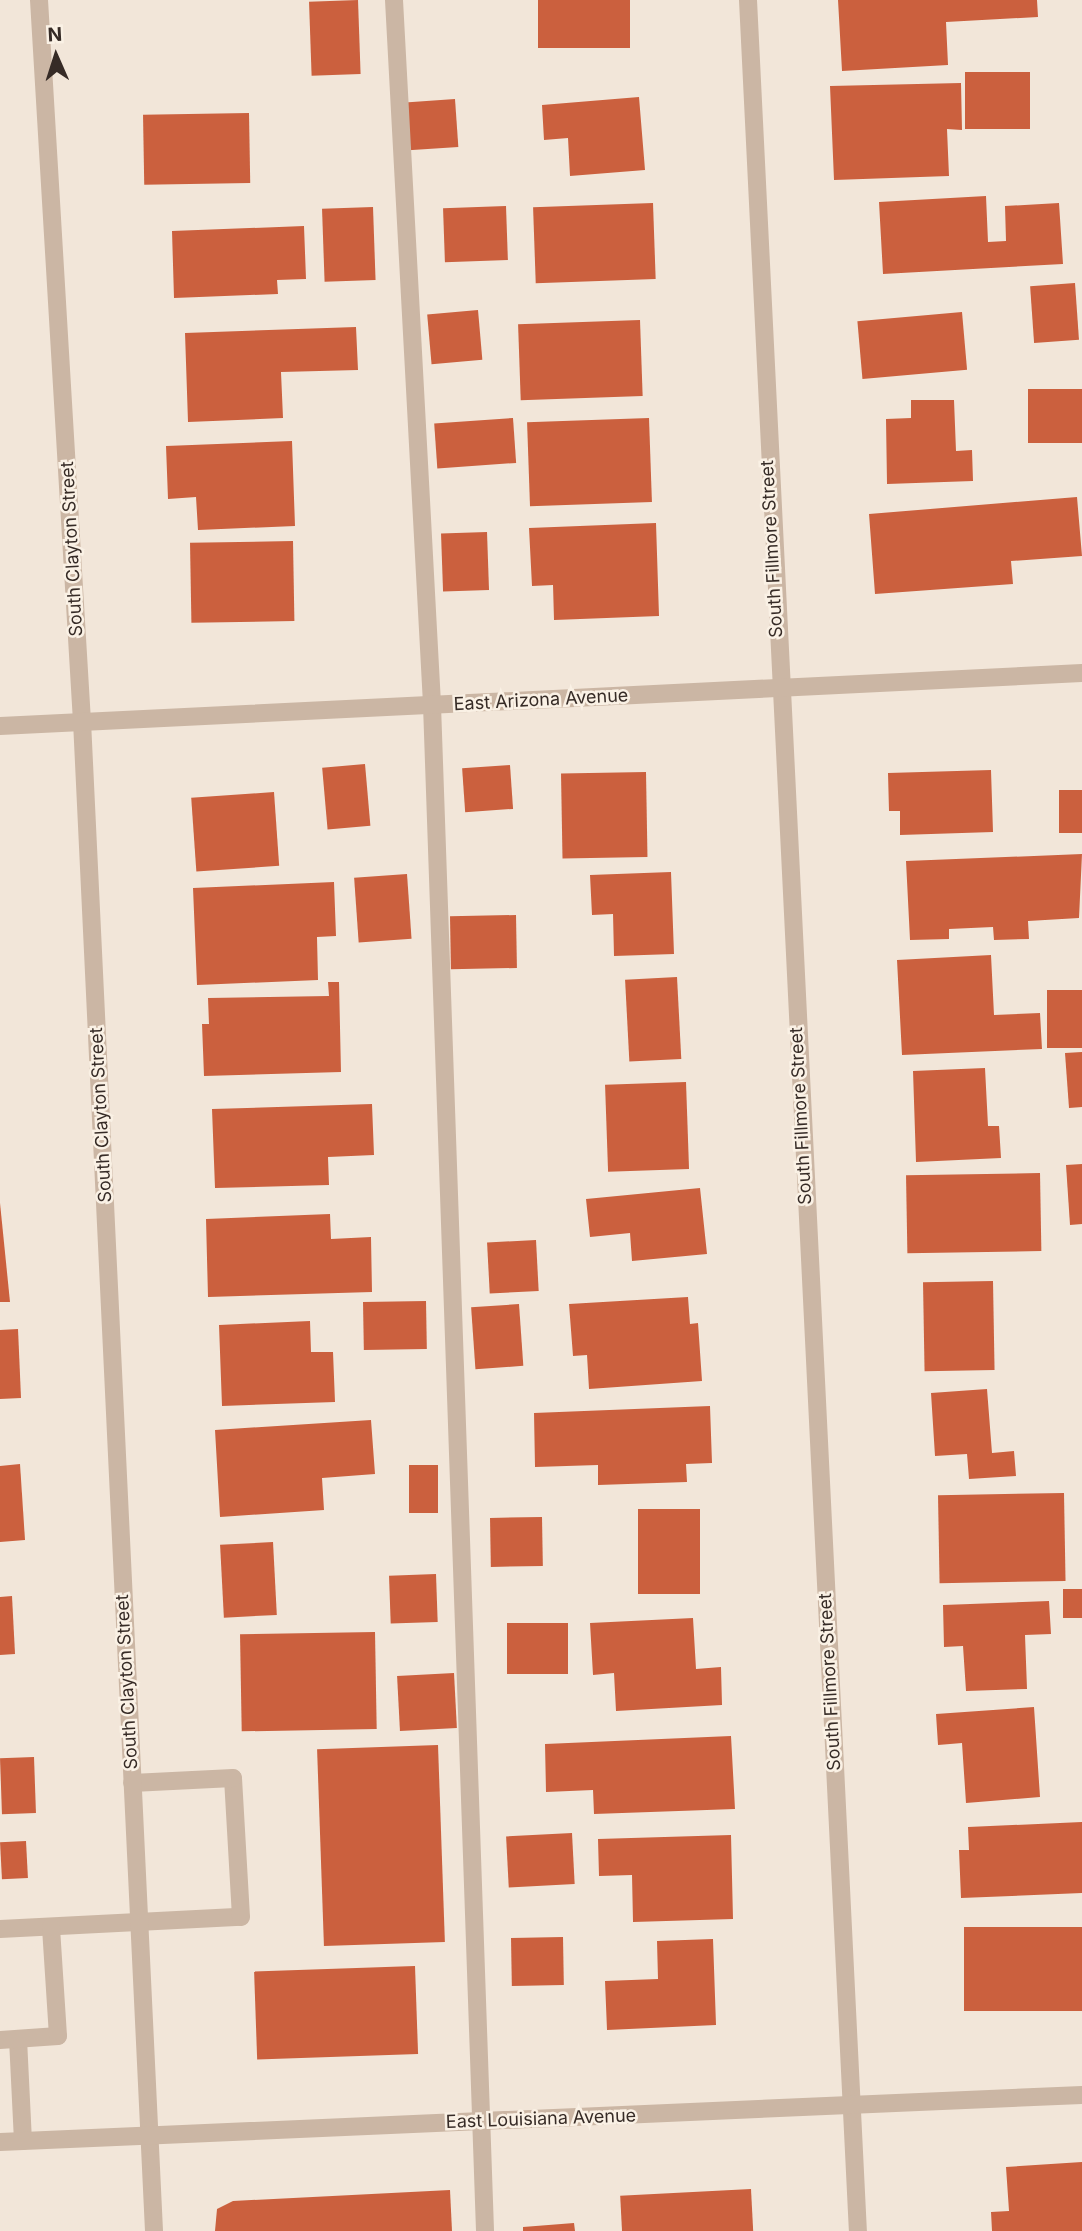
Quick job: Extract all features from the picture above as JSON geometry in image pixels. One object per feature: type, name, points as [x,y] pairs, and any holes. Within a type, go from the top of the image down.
[{"type":"street","name":"South Clayton Street","points":[[39,0],[82,721],[154,2231]]},
{"type":"street","points":[[394,0],[432,705],[478,2122],[485,2231]]},
{"type":"street","name":"South Fillmore Street","points":[[748,0],[778,688],[858,2231]]},
{"type":"street","name":"East Arizona Avenue","points":[[0,726],[1082,673]]},
{"type":"street","points":[[0,1929],[241,1917],[233,1778],[132,1783]]},
{"type":"street","points":[[23,2141],[9,2040],[58,2036],[51,1927]]},
{"type":"street","name":"East Louisiana Avenue","points":[[0,2142],[853,2108],[1082,2095]]},
{"type":"building","points":[[358,0],[361,74],[312,76],[309,2]]},
{"type":"building","points":[[538,0],[630,0],[630,48],[538,48]]},
{"type":"building","points":[[838,0],[1037,0],[1038,17],[946,22],[948,65],[842,71]]},
{"type":"building","points":[[965,72],[1030,72],[1030,129],[965,129]]},
{"type":"building","points":[[961,83],[962,130],[947,129],[949,176],[834,180],[830,86]]},
{"type":"building","points":[[639,97],[645,170],[570,176],[568,138],[544,140],[542,105]]},
{"type":"building","points":[[455,99],[458,147],[408,150],[405,102]]},
{"type":"building","points":[[249,113],[250,183],[144,185],[143,115]]},
{"type":"building","points":[[986,196],[988,242],[1006,241],[1005,206],[1059,203],[1063,264],[883,274],[879,202]]},
{"type":"building","points":[[653,203],[656,279],[536,283],[533,207]]},
{"type":"building","points":[[506,206],[508,260],[445,262],[443,208]]},
{"type":"building","points":[[373,207],[376,280],[325,282],[322,209]]},
{"type":"building","points":[[304,226],[306,279],[277,280],[278,294],[174,298],[172,231]]},
{"type":"building","points":[[1075,283],[1079,340],[1034,343],[1030,286]]},
{"type":"building","points":[[478,310],[482,360],[432,364],[427,314]]},
{"type":"building","points":[[962,312],[967,370],[862,379],[857,321]]},
{"type":"building","points":[[640,320],[643,396],[521,400],[518,324]]},
{"type":"building","points":[[356,327],[358,370],[281,372],[283,418],[188,422],[185,333]]},
{"type":"building","points":[[1028,389],[1082,389],[1082,443],[1028,443]]},
{"type":"building","points":[[911,400],[954,400],[956,451],[972,450],[973,481],[887,484],[886,419],[911,418]]},
{"type":"building","points":[[513,418],[516,463],[437,468],[434,424]]},
{"type":"building","points":[[649,418],[652,502],[530,506],[527,422]]},
{"type":"building","points":[[292,441],[295,526],[198,530],[196,497],[168,499],[166,446]]},
{"type":"building","points":[[1077,497],[1082,556],[1011,561],[1013,584],[875,594],[869,514]]},
{"type":"building","points":[[656,523],[659,616],[554,620],[553,585],[532,586],[529,528]]},
{"type":"building","points":[[487,532],[489,590],[443,592],[441,534]]},
{"type":"building","points":[[293,541],[294,621],[191,623],[190,543]]},
{"type":"building","points":[[365,764],[370,826],[328,830],[322,768]]},
{"type":"building","points":[[510,765],[513,809],[465,812],[462,768]]},
{"type":"building","points":[[991,770],[993,832],[900,835],[900,811],[889,811],[888,773]]},
{"type":"building","points":[[646,772],[647,857],[562,858],[561,773]]},
{"type":"building","points":[[1059,790],[1082,790],[1082,833],[1059,833]]},
{"type":"building","points":[[274,792],[279,866],[196,872],[191,798]]},
{"type":"building","points":[[1082,854],[1079,918],[1028,921],[1029,939],[994,940],[993,927],[949,929],[949,939],[910,940],[906,861]]},
{"type":"building","points":[[671,872],[674,954],[614,956],[613,914],[592,915],[590,875]]},
{"type":"building","points":[[407,874],[412,939],[359,943],[354,878]]},
{"type":"building","points":[[334,882],[336,936],[317,937],[318,980],[197,985],[193,888]]},
{"type":"building","points":[[516,915],[517,968],[451,969],[450,916]]},
{"type":"building","points":[[991,955],[994,1015],[1040,1013],[1042,1049],[902,1055],[897,960]]},
{"type":"building","points":[[677,977],[681,1059],[629,1062],[625,980]]},
{"type":"building","points":[[328,982],[339,982],[341,1072],[204,1076],[202,1024],[209,1024],[208,998],[329,996]]},
{"type":"building","points":[[1047,990],[1082,990],[1082,1048],[1047,1048]]},
{"type":"building","points":[[1082,1052],[1082,1107],[1069,1108],[1065,1053]]},
{"type":"building","points":[[985,1068],[988,1126],[999,1126],[1001,1158],[916,1162],[913,1071]]},
{"type":"building","points":[[686,1082],[689,1169],[608,1172],[605,1085]]},
{"type":"building","points":[[372,1104],[374,1155],[328,1157],[329,1185],[215,1188],[212,1109]]},
{"type":"building","points":[[1082,1164],[1082,1224],[1070,1225],[1066,1165]]},
{"type":"building","points":[[1040,1173],[1041,1251],[907,1253],[906,1175]]},
{"type":"building","points":[[700,1188],[707,1254],[632,1261],[630,1233],[590,1237],[586,1199]]},
{"type":"building","points":[[0,1203],[10,1302],[0,1302]]},
{"type":"building","points":[[330,1214],[331,1239],[371,1237],[372,1292],[208,1297],[206,1219]]},
{"type":"building","points":[[536,1240],[539,1291],[490,1293],[487,1243]]},
{"type":"building","points":[[993,1281],[995,1370],[925,1371],[923,1282]]},
{"type":"building","points":[[688,1297],[690,1324],[698,1323],[702,1381],[589,1389],[587,1355],[573,1356],[569,1304]]},
{"type":"building","points":[[426,1301],[427,1349],[364,1350],[363,1302]]},
{"type":"building","points":[[519,1304],[523,1366],[475,1369],[471,1307]]},
{"type":"building","points":[[310,1321],[311,1352],[333,1352],[335,1402],[222,1406],[219,1325]]},
{"type":"building","points":[[18,1329],[21,1398],[0,1399],[0,1330]]},
{"type":"building","points":[[987,1389],[992,1453],[1014,1451],[1016,1476],[969,1479],[967,1454],[935,1456],[931,1393]]},
{"type":"building","points":[[710,1406],[712,1463],[686,1464],[687,1482],[598,1485],[598,1465],[535,1467],[534,1413]]},
{"type":"building","points":[[371,1420],[375,1474],[322,1478],[324,1510],[220,1517],[215,1430]]},
{"type":"building","points":[[20,1464],[25,1540],[0,1542],[0,1466]]},
{"type":"building","points":[[409,1465],[438,1465],[438,1513],[409,1513]]},
{"type":"building","points":[[1064,1493],[1066,1581],[940,1583],[938,1495]]},
{"type":"building","points":[[638,1509],[700,1509],[700,1594],[638,1594]]},
{"type":"building","points":[[542,1517],[543,1566],[491,1567],[490,1518]]},
{"type":"building","points":[[273,1542],[277,1615],[224,1618],[220,1545]]},
{"type":"building","points":[[436,1574],[438,1622],[391,1624],[389,1576]]},
{"type":"building","points":[[1063,1589],[1082,1589],[1082,1618],[1063,1618]]},
{"type":"building","points":[[12,1596],[15,1654],[0,1655],[0,1597]]},
{"type":"building","points":[[1049,1601],[1051,1634],[1025,1635],[1027,1689],[966,1691],[963,1646],[944,1647],[943,1605]]},
{"type":"building","points":[[693,1618],[696,1669],[721,1667],[722,1705],[616,1711],[614,1673],[593,1675],[590,1623]]},
{"type":"building","points":[[507,1623],[568,1623],[568,1674],[507,1674]]},
{"type":"building","points":[[375,1632],[377,1729],[242,1731],[240,1634]]},
{"type":"building","points":[[454,1673],[457,1728],[400,1731],[397,1676]]},
{"type":"building","points":[[1034,1707],[1040,1797],[966,1803],[962,1743],[938,1745],[936,1714]]},
{"type":"building","points":[[731,1736],[735,1809],[594,1814],[593,1790],[546,1792],[545,1744]]},
{"type":"building","points":[[438,1745],[445,1942],[324,1946],[317,1749]]},
{"type":"building","points":[[34,1757],[36,1813],[2,1814],[0,1758]]},
{"type":"building","points":[[1082,1822],[1082,1893],[961,1898],[959,1850],[969,1850],[968,1827]]},
{"type":"building","points":[[572,1833],[575,1884],[509,1887],[506,1836]]},
{"type":"building","points":[[731,1835],[733,1919],[633,1922],[632,1875],[599,1876],[598,1839]]},
{"type":"building","points":[[26,1841],[28,1878],[2,1879],[0,1842]]},
{"type":"building","points":[[964,1927],[1082,1927],[1082,2011],[964,2011]]},
{"type":"building","points":[[563,1937],[564,1985],[512,1986],[511,1938]]},
{"type":"building","points":[[713,1939],[716,2025],[607,2030],[605,1981],[658,1979],[657,1941]]},
{"type":"building","points":[[415,1966],[418,2054],[257,2060],[254,1972]]},
{"type":"building","points":[[1082,2162],[1082,2231],[992,2231],[991,2212],[1009,2211],[1006,2167]]},
{"type":"building","points":[[751,2189],[753,2231],[622,2231],[620,2196]]},
{"type":"building","points":[[450,2190],[452,2231],[215,2231],[217,2209],[233,2201]]},
{"type":"building","points":[[574,2223],[575,2231],[523,2231],[523,2227]]}]
